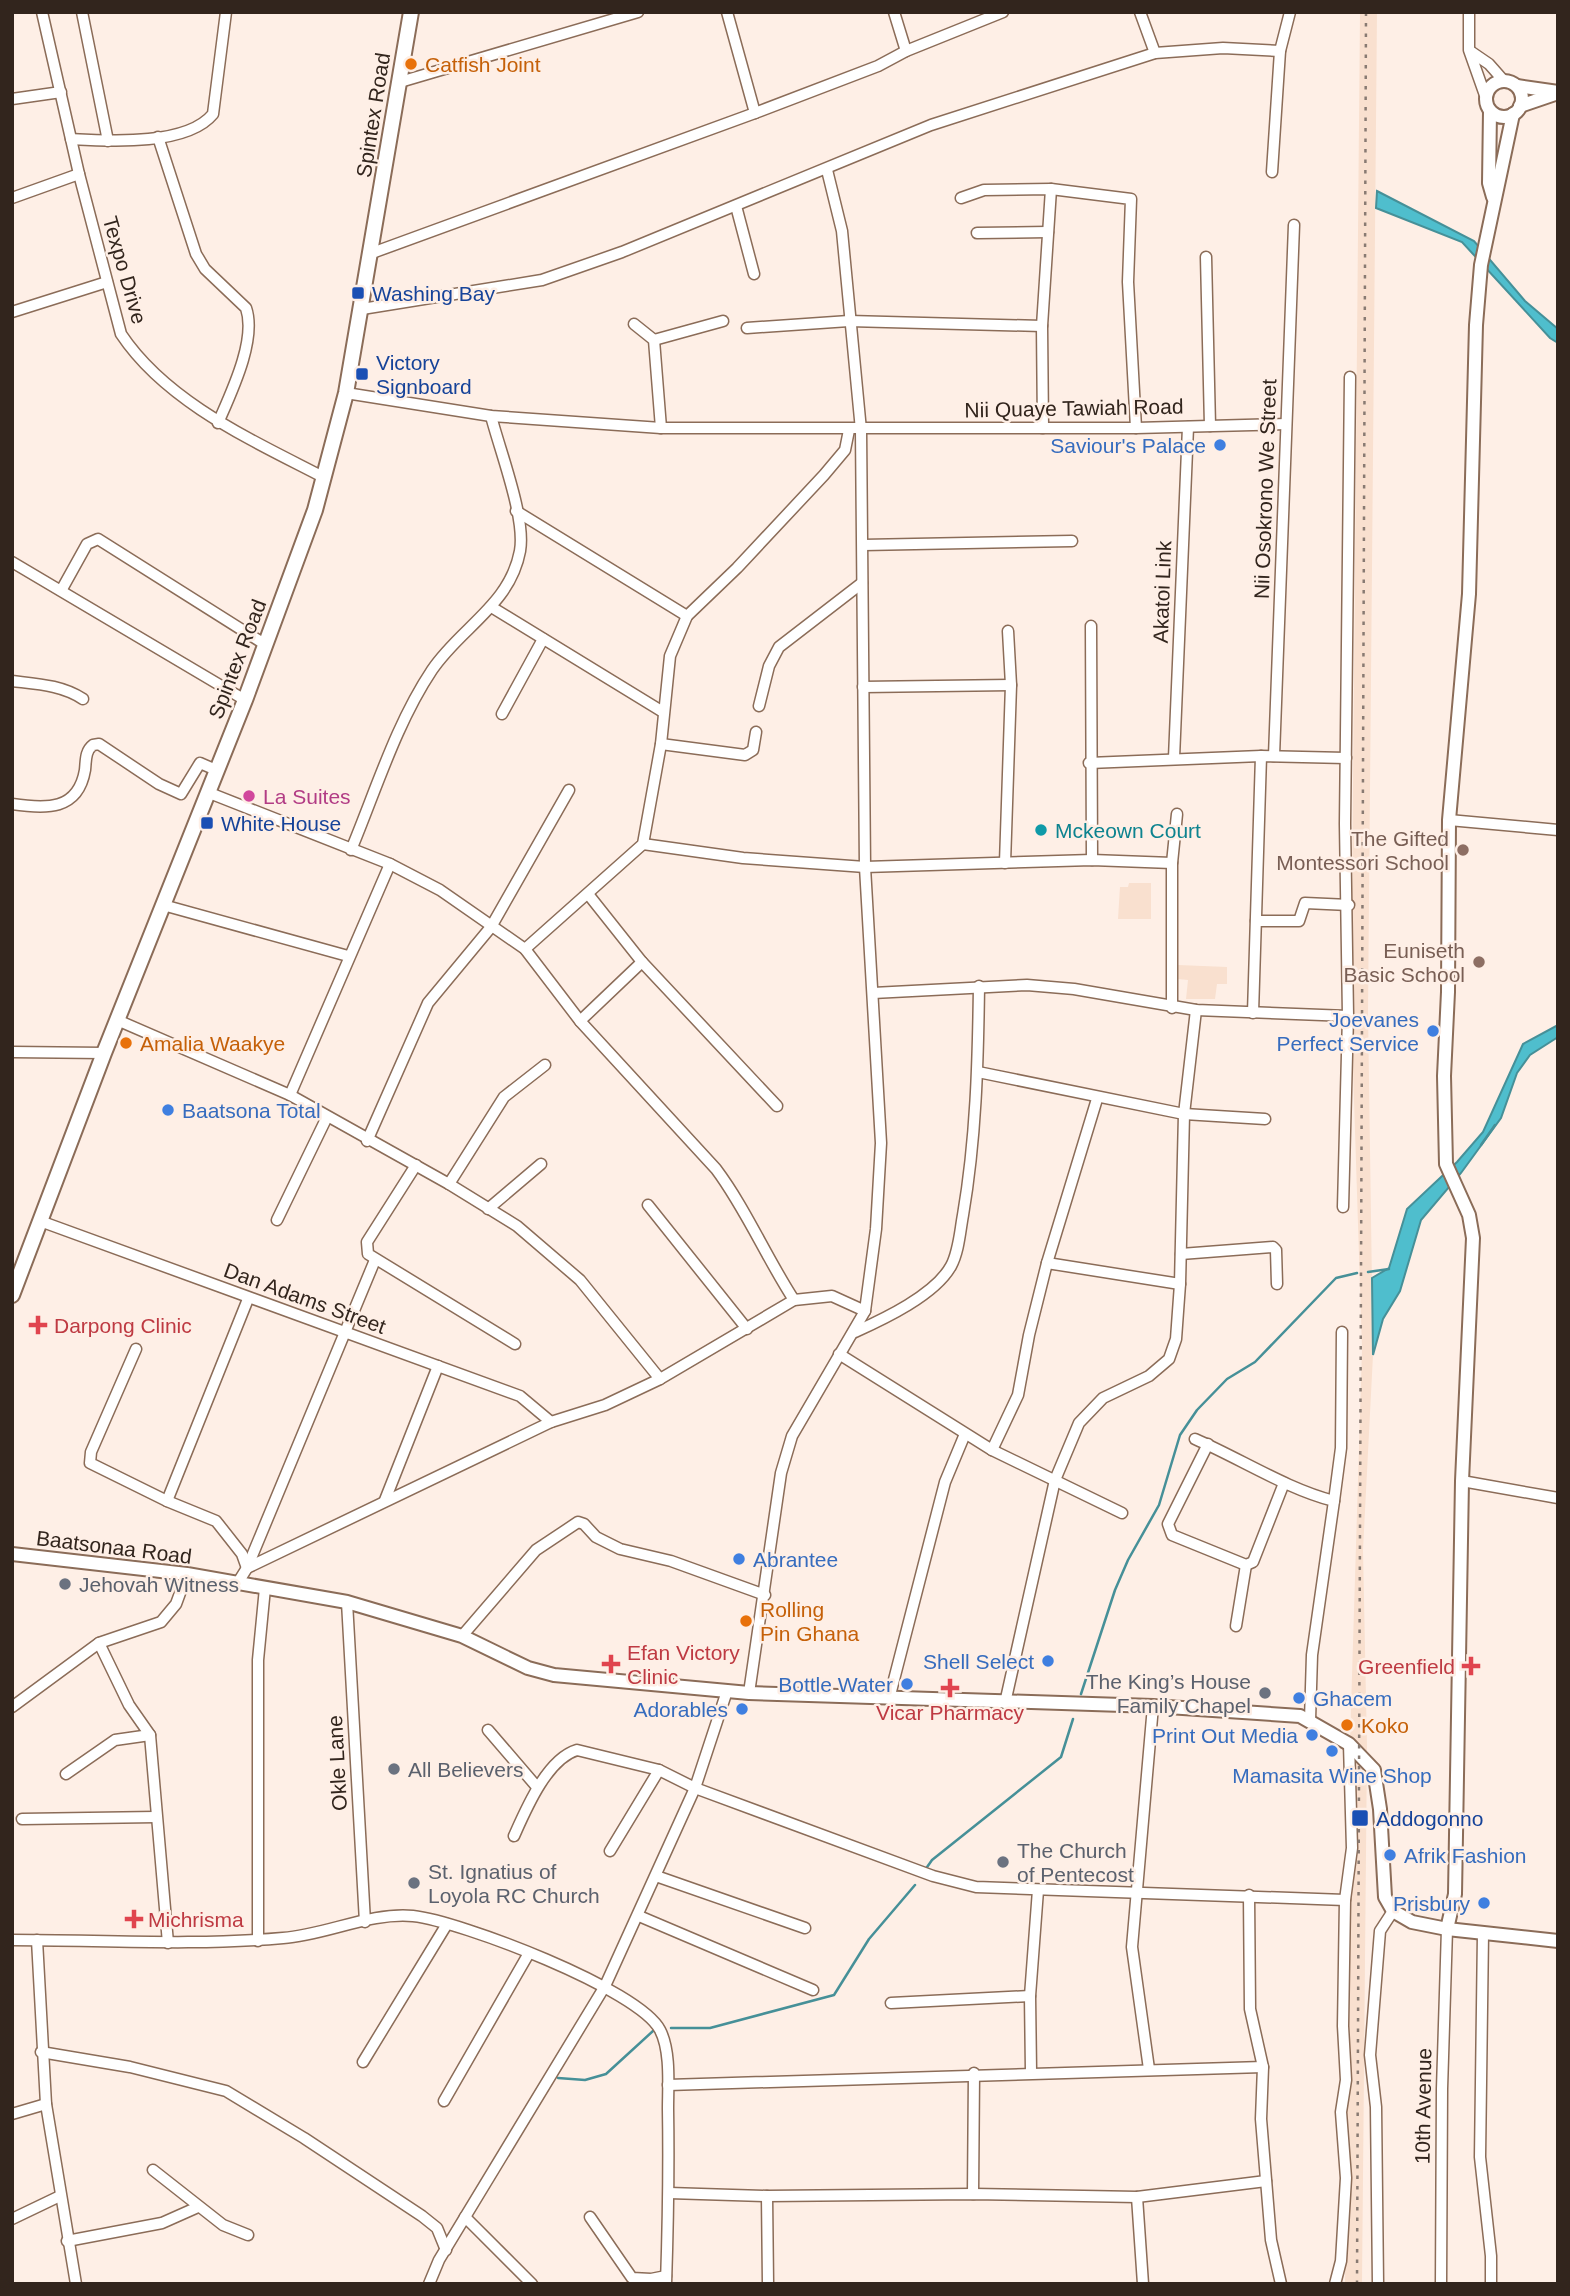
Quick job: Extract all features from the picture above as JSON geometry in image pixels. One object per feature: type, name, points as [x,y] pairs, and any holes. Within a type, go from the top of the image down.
[{"type":"main road","name":"Spintex Road","points":[[12,1295],[104,1053],[245,700],[325,478],[346,393],[362,309],[411,12]]},
{"type":"street","name":"Texpo Drive","points":[[42,12],[79,174],[121,334],[131,349],[218,423],[325,478]]},
{"type":"street","points":[[82,12],[108,141]]},
{"type":"street","points":[[71,139],[108,141],[158,137],[192,130],[205,123],[213,114],[226,12]]},
{"type":"street","points":[[400,82],[638,12]]},
{"type":"street","points":[[727,12],[755,113]]},
{"type":"street","points":[[894,12],[906,51]]},
{"type":"street","points":[[372,253],[755,113],[878,66],[906,51],[1003,12]]},
{"type":"street","points":[[1140,12],[1155,53]]},
{"type":"street","points":[[1272,172],[1280,51],[1290,12]]},
{"type":"street","points":[[1469,12],[1469,50],[1490,111],[1489,183],[1493,197]]},
{"type":"street","points":[[362,309],[542,281],[827,170],[931,125],[1155,53],[1223,48],[1280,51]]},
{"type":"street","points":[[1469,50],[1489,64],[1504,80],[1517,86],[1558,92]]},
{"type":"street","points":[[1486,97],[1492,86],[1504,80]]},
{"type":"street","points":[[1447,1929],[1455,1894],[1457,1845],[1462,1481],[1473,1238],[1469,1215],[1446,1164],[1444,1076],[1448,992],[1449,820],[1469,594],[1480,265],[1493,197],[1500,183],[1521,96],[1517,86]]},
{"type":"street","points":[[12,99],[61,92]]},
{"type":"street","points":[[1490,111],[1501,116],[1558,92]]},
{"type":"street","points":[[158,137],[196,254],[205,269],[246,308],[248,316],[247,341],[235,383],[218,423]]},
{"type":"street","points":[[748,1693],[765,1595],[781,1473],[792,1436],[865,1311],[875,1240],[881,1143],[865,867],[861,430],[842,230],[827,170]]},
{"type":"street","points":[[12,198],[79,174]]},
{"type":"street","points":[[961,198],[984,190],[1051,189],[1126,197],[1132,201],[1128,282],[1136,428]]},
{"type":"street","points":[[1043,428],[1042,326],[1051,189]]},
{"type":"street","points":[[736,206],[754,274]]},
{"type":"street","name":"Nii Osokrono We Street","points":[[1274,756],[1294,225]]},
{"type":"street","points":[[977,233],[1048,232]]},
{"type":"street","points":[[1206,257],[1210,426]]},
{"type":"street","points":[[12,312],[107,282]]},
{"type":"street","points":[[654,340],[723,321]]},
{"type":"street","points":[[747,328],[849,321],[1042,326]]},
{"type":"street","points":[[634,324],[654,340],[662,428]]},
{"type":"street","points":[[1343,1207],[1349,905],[1345,824],[1350,377]]},
{"type":"street","name":"Nii Quaye Tawiah Road","points":[[346,393],[492,416],[662,428],[861,430],[1286,424]]},
{"type":"street","points":[[351,850],[410,707],[433,668],[452,646],[493,608],[520,553],[521,533],[492,416]]},
{"type":"street","name":"Akatoi Link","points":[[1174,758],[1188,427]]},
{"type":"street","points":[[525,949],[643,844],[661,744],[670,656],[687,616],[737,568],[824,475],[845,450],[849,429]]},
{"type":"street","points":[[516,511],[687,616]]},
{"type":"street","points":[[62,589],[88,544],[98,539],[266,645]]},
{"type":"street","points":[[863,545],[1072,541]]},
{"type":"street","points":[[12,562],[62,589],[245,700]]},
{"type":"street","points":[[760,706],[769,666],[779,647],[863,583]]},
{"type":"street","points":[[493,608],[663,712]]},
{"type":"street","points":[[1091,626],[1089,763],[1092,860]]},
{"type":"street","points":[[1005,863],[1010,685],[1008,631]]},
{"type":"street","points":[[502,714],[543,639]]},
{"type":"street","points":[[12,681],[45,685],[72,692],[83,699]]},
{"type":"street","points":[[863,687],[1010,685]]},
{"type":"street","points":[[661,744],[744,755],[753,750],[756,732]]},
{"type":"street","points":[[12,804],[51,806],[72,798],[82,785],[87,754],[93,745],[99,744],[159,784],[181,794],[200,763],[216,770]]},
{"type":"street","points":[[1089,763],[1261,756],[1346,758]]},
{"type":"street","points":[[1253,1013],[1260,874],[1261,756]]},
{"type":"street","points":[[367,1141],[428,1003],[491,927],[569,790]]},
{"type":"street","points":[[207,792],[390,864],[440,890],[525,949],[580,1021],[730,1187],[765,1256],[794,1300]]},
{"type":"street","points":[[1172,1008],[1172,863],[1177,814]]},
{"type":"street","points":[[1449,820],[1558,831]]},
{"type":"street","points":[[643,844],[743,858],[865,867],[1092,860],[1172,863]]},
{"type":"street","points":[[290,1096],[348,956],[390,864]]},
{"type":"street","points":[[589,894],[642,962],[777,1106]]},
{"type":"street","points":[[1256,921],[1299,921],[1305,903],[1349,905]]},
{"type":"street","points":[[163,905],[348,956]]},
{"type":"street","points":[[580,1021],[642,962]]},
{"type":"street","points":[[873,993],[979,986],[1074,989],[1172,1008],[1348,1016]]},
{"type":"street","points":[[855,1332],[893,1315],[940,1280],[951,1266],[969,1179],[978,1072],[979,986]]},
{"type":"street","points":[[1005,1703],[1055,1480],[1085,1414],[1102,1398],[1149,1376],[1169,1359],[1176,1339],[1184,1114],[1196,1010]]},
{"type":"street","points":[[117,1020],[290,1096],[449,1184],[517,1227],[580,1280],[660,1379]]},
{"type":"street","points":[[12,1052],[104,1053]]},
{"type":"street","points":[[449,1184],[504,1097],[545,1065]]},
{"type":"street","points":[[978,1072],[1097,1099],[1184,1114],[1265,1119]]},
{"type":"street","points":[[992,1450],[1018,1395],[1029,1335],[1047,1264],[1097,1099]]},
{"type":"street","points":[[277,1220],[327,1117]]},
{"type":"street","points":[[488,1209],[541,1164]]},
{"type":"street","points":[[416,1165],[367,1242],[368,1254],[515,1344]]},
{"type":"street","points":[[648,1205],[747,1329]]},
{"type":"street","name":"Dan Adams Street","points":[[40,1221],[520,1396],[551,1422]]},
{"type":"street","points":[[1181,1254],[1273,1247],[1276,1250],[1277,1284]]},
{"type":"street","points":[[237,1584],[247,1568],[375,1260]]},
{"type":"street","points":[[1047,1264],[1180,1284]]},
{"type":"street","points":[[247,1568],[551,1422],[605,1405],[660,1379],[794,1300],[832,1296],[865,1311]]},
{"type":"street","points":[[167,1501],[248,1299]]},
{"type":"street","points":[[1310,1720],[1312,1655],[1341,1448],[1342,1332]]},
{"type":"street","points":[[136,1349],[88,1458],[97,1467],[223,1526],[242,1554],[247,1568]]},
{"type":"street","points":[[839,1354],[992,1450],[1122,1513]]},
{"type":"street","points":[[385,1500],[438,1366]]},
{"type":"street","points":[[888,1699],[945,1482],[965,1433]]},
{"type":"street","points":[[1195,1439],[1306,1494],[1334,1501]]},
{"type":"street","points":[[1208,1444],[1168,1524],[1171,1535],[1247,1565],[1253,1562],[1284,1483]]},
{"type":"street","points":[[1462,1481],[1558,1498]]},
{"type":"street","points":[[462,1636],[536,1550],[578,1522],[584,1524],[596,1538],[620,1549],[671,1561],[765,1595]]},
{"type":"street","name":"Baatsonaa Road","points":[[12,1554],[187,1574],[347,1602],[462,1636],[528,1668],[554,1675],[748,1693],[1153,1706],[1272,1712],[1310,1720],[1349,1744],[1374,1770],[1380,1809],[1385,1897],[1393,1911]]},
{"type":"street","points":[[1236,1626],[1247,1565]]},
{"type":"street","points":[[12,1707],[99,1643],[161,1622],[176,1604],[187,1574]]},
{"type":"street","points":[[258,1941],[258,1660],[265,1588]]},
{"type":"street","name":"Okle Lane","points":[[347,1602],[365,1922]]},
{"type":"street","points":[[99,1643],[129,1705],[150,1735],[167,1943]]},
{"type":"street","points":[[429,2284],[446,2250],[604,1986],[639,1916],[695,1788],[727,1691]]},
{"type":"street","points":[[1149,2069],[1132,1947],[1139,1891],[1153,1706]]},
{"type":"street","points":[[488,1730],[537,1787]]},
{"type":"street","points":[[66,1774],[115,1740],[150,1735]]},
{"type":"street","points":[[1335,2284],[1341,2261],[1346,2178],[1341,2112],[1346,2080],[1343,2026],[1345,1900],[1352,1848],[1349,1744]]},
{"type":"street","points":[[514,1836],[537,1787],[569,1752],[577,1750],[659,1770],[695,1788],[933,1876],[976,1887],[1345,1900]]},
{"type":"street","points":[[610,1851],[659,1770]]},
{"type":"street","points":[[22,1819],[156,1817]]},
{"type":"street","points":[[656,1876],[805,1928]]},
{"type":"street","points":[[1031,2071],[1030,1996],[1038,1890]]},
{"type":"street","points":[[1249,1895],[1250,2009],[1263,2067],[1261,2119],[1266,2181],[1272,2250],[1281,2284]]},
{"type":"street","points":[[1377,2284],[1376,2107],[1370,2055],[1380,1931],[1393,1911],[1412,1922],[1447,1929],[1558,1941]]},
{"type":"street","points":[[12,1940],[167,1943],[258,1941],[316,1935],[396,1916],[447,1924],[529,1953],[604,1986],[649,2016],[660,2029],[668,2085],[669,2193],[666,2280],[632,2278],[590,2217]]},
{"type":"street","points":[[639,1916],[813,1990]]},
{"type":"street","points":[[363,2062],[447,1924]]},
{"type":"street","name":"10th Avenue","points":[[1441,2284],[1441,2089],[1447,1929]]},
{"type":"street","points":[[1483,1933],[1480,2157],[1491,2256],[1490,2284]]},
{"type":"street","points":[[37,1940],[41,2052],[46,2104],[76,2284]]},
{"type":"street","points":[[444,2101],[529,1953]]},
{"type":"street","points":[[891,2003],[1030,1996]]},
{"type":"street","points":[[41,2052],[130,2067],[226,2091],[304,2138],[422,2216],[437,2228],[446,2250]]},
{"type":"street","points":[[668,2085],[1031,2071],[1263,2067]]},
{"type":"street","points":[[973,2194],[974,2073]]},
{"type":"street","points":[[12,2114],[46,2104]]},
{"type":"street","points":[[153,2170],[223,2225],[248,2235]]},
{"type":"street","points":[[669,2193],[767,2196],[973,2194],[1136,2197],[1266,2181]]},
{"type":"street","points":[[12,2219],[60,2196]]},
{"type":"street","points":[[767,2196],[768,2284]]},
{"type":"street","points":[[1136,2197],[1143,2284]]},
{"type":"street","points":[[67,2241],[162,2223],[198,2207]]},
{"type":"street","points":[[466,2217],[532,2284]]},
{"type":"shaded area","points":[[1360,12],[1377,12],[1368,1012],[1373,1355],[1363,1550],[1367,1747],[1362,2284],[1345,2284],[1350,1741],[1362,1349],[1351,1006]]},
{"type":"shaded area","points":[[1129,883],[1151,883],[1151,919],[1118,919],[1120,887],[1128,887]]},
{"type":"shaded area","points":[[1178,965],[1227,967],[1227,984],[1217,984],[1215,999],[1186,999],[1188,980],[1178,979]]},
{"type":"water","points":[[1377,191],[1474,241],[1525,301],[1558,329],[1558,343],[1550,338],[1462,242],[1376,208]]},
{"type":"water","points":[[1558,1025],[1558,1037],[1530,1055],[1517,1073],[1501,1118],[1461,1173],[1421,1220],[1400,1291],[1383,1319],[1373,1355],[1372,1278],[1389,1268],[1407,1209],[1457,1162],[1483,1132],[1523,1044]]},
{"type":"waterway","points":[[1481,1145],[1495,1125]]},
{"type":"waterway","points":[[1368,1272],[1389,1269]]},
{"type":"waterway","points":[[1081,1694],[1115,1590],[1128,1560],[1159,1505],[1180,1435],[1197,1410],[1227,1379],[1255,1362],[1336,1278],[1357,1273]]},
{"type":"waterway","points":[[925,1870],[932,1860],[1061,1757],[1073,1719]]},
{"type":"waterway","points":[[671,2028],[710,2028],[834,1995],[869,1939],[915,1885]]},
{"type":"waterway","points":[[558,2078],[585,2080],[606,2074],[653,2031]]},
{"type":"railway","points":[[1357,2284],[1366,12]]},
{"type":"place","name":"Catfish Joint","points":[[411,64]]},
{"type":"place","name":"Washing Bay","points":[[358,293]]},
{"type":"place","name":"Victory Signboard","points":[[362,374]]},
{"type":"place","name":"Saviour's Palace","points":[[1220,445]]},
{"type":"place","name":"La Suites","points":[[249,796]]},
{"type":"place","name":"White House","points":[[207,823]]},
{"type":"place","name":"Mckeown Court","points":[[1041,830]]},
{"type":"place","name":"The Gifted Montessori School","points":[[1463,850]]},
{"type":"place","name":"Euniseth Basic School","points":[[1479,962]]},
{"type":"place","name":"Joevanes Perfect Service","points":[[1433,1031]]},
{"type":"place","name":"Amalia Waakye","points":[[126,1043]]},
{"type":"place","name":"Baatsona Total","points":[[168,1110]]},
{"type":"place","name":"Darpong Clinic","points":[[38,1325]]},
{"type":"place","name":"Abrantee","points":[[739,1559]]},
{"type":"place","name":"Jehovah Witness","points":[[65,1584]]},
{"type":"place","name":"Rolling Pin Ghana","points":[[746,1621]]},
{"type":"place","name":"Shell Select","points":[[1048,1661]]},
{"type":"place","name":"Efan Victory Clinic","points":[[611,1664]]},
{"type":"place","name":"Greenfield","points":[[1471,1666]]},
{"type":"place","name":"Bottle Water","points":[[907,1684]]},
{"type":"place","name":"Vicar Pharmacy","points":[[950,1688]]},
{"type":"place","name":"The King’s House Family Chapel","points":[[1265,1693]]},
{"type":"place","name":"Ghacem","points":[[1299,1698]]},
{"type":"place","name":"Adorables","points":[[742,1709]]},
{"type":"place","name":"Koko","points":[[1347,1725]]},
{"type":"place","name":"Print Out Media","points":[[1312,1735]]},
{"type":"place","name":"Mamasita Wine Shop","points":[[1332,1751]]},
{"type":"place","name":"All Believers","points":[[394,1769]]},
{"type":"place","name":"Addogonno","points":[[1360,1818]]},
{"type":"place","name":"Afrik Fashion","points":[[1390,1855]]},
{"type":"place","name":"The Church of Pentecost","points":[[1003,1862]]},
{"type":"place","name":"St. Ignatius of Loyola RC Church","points":[[414,1883]]},
{"type":"place","name":"Prisbury","points":[[1484,1903]]},
{"type":"place","name":"Michrisma","points":[[134,1919]]}]
